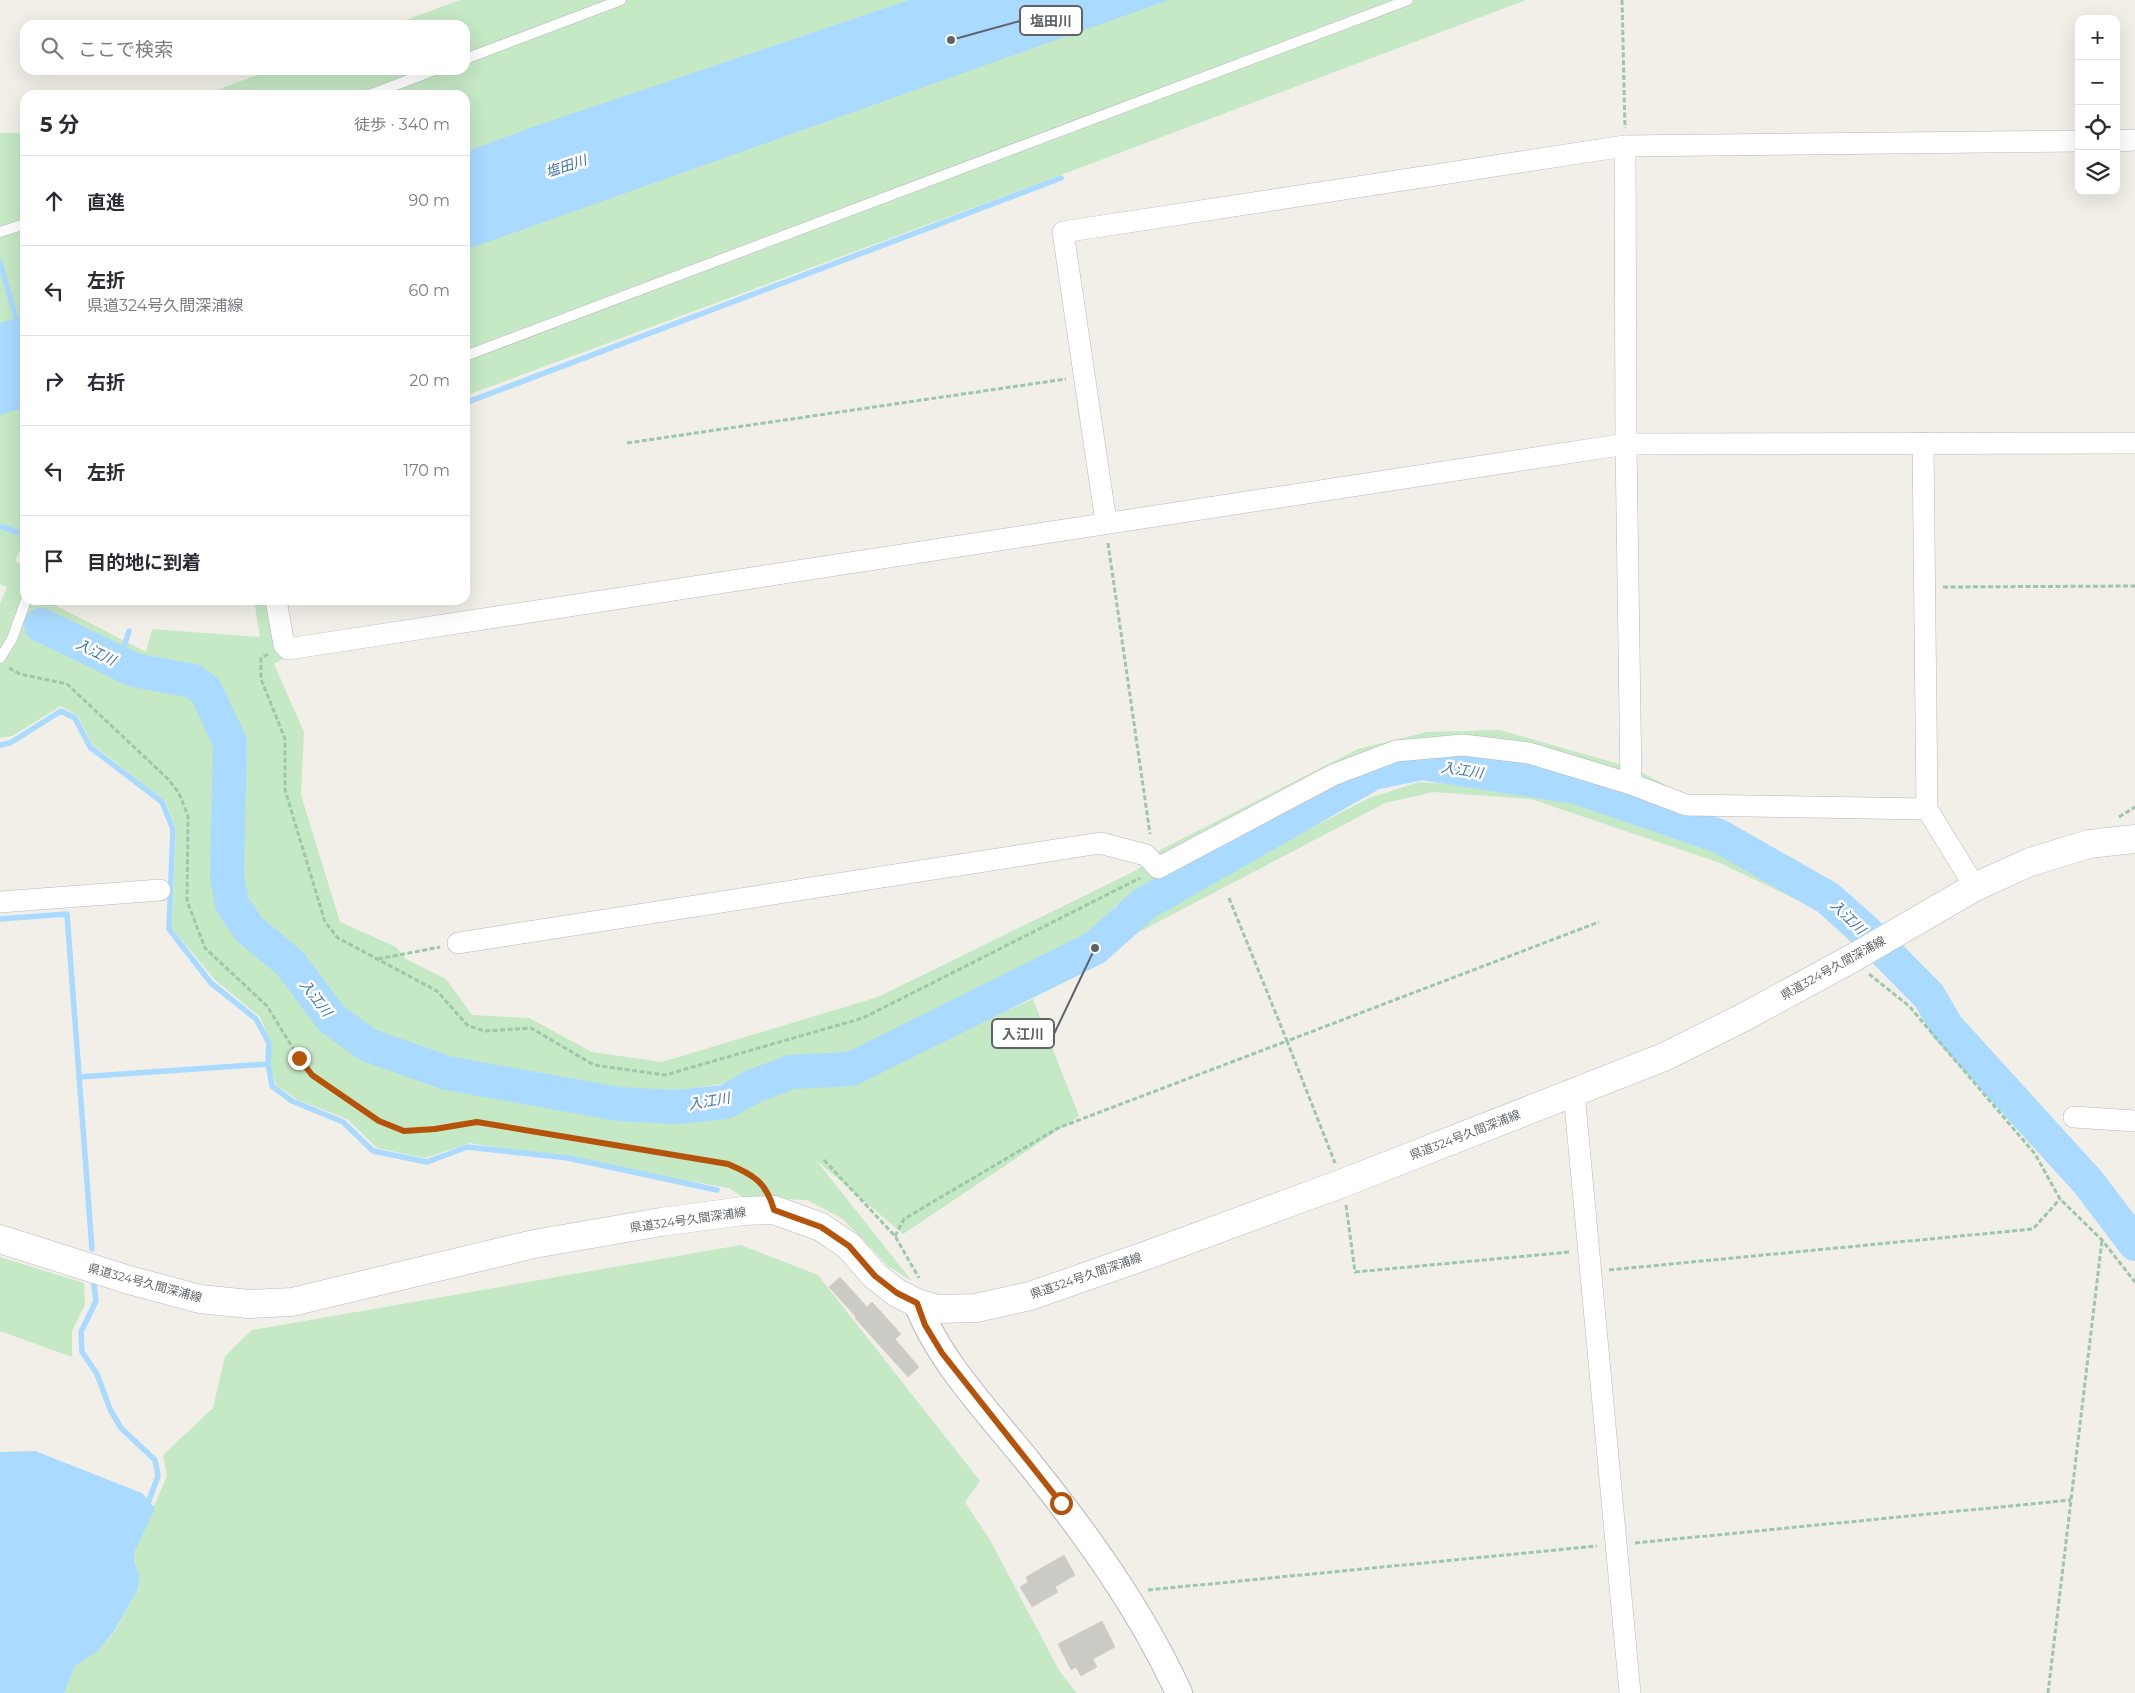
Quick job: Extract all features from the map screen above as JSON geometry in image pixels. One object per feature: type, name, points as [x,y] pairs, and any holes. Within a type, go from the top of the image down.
[{"type":"main road","name":"県道324号久間深浦線","points":[[0,1239],[129,1280],[200,1299],[249,1304],[292,1302],[534,1244],[661,1222],[742,1211],[774,1210],[821,1227],[849,1246],[875,1276],[897,1293],[927,1306],[976,1308],[1030,1296],[1342,1182],[1664,1057],[1744,1017],[1851,959],[1975,887],[2030,862],[2089,844],[2135,839]]},
{"type":"street","points":[[2120,141],[2135,140]]},
{"type":"street","points":[[1106,522],[1063,232],[1626,146],[2075,141]]},
{"type":"street","points":[[1626,146],[1626,444],[1631,784]]},
{"type":"street","points":[[1923,443],[1927,809],[1975,887]]},
{"type":"street","points":[[277,605],[284,645],[288,649],[1106,522],[1626,444],[2135,443]]},
{"type":"street","points":[[458,943],[1100,844],[1146,854],[1158,868],[1333,775],[1396,750],[1463,745],[1529,753],[1631,784],[1686,805],[1927,809]]},
{"type":"street","points":[[0,902],[160,890]]},
{"type":"street","points":[[1574,1093],[1630,1693]]},
{"type":"street","points":[[2074,1118],[2135,1121]]},
{"type":"street","points":[[927,1306],[925,1325],[942,1353],[1061,1503],[1124,1592],[1178,1693]]},
{"type":"lane","points":[[470,57],[621,0]]},
{"type":"lane","points":[[470,354],[1408,0]]},
{"type":"lane","points":[[382,90],[422,75]]},
{"type":"lane","points":[[0,232],[20,226]]},
{"type":"lane","points":[[0,658],[12,639],[24,605]]},
{"type":"path","points":[[1622,0],[1626,146]]},
{"type":"path","points":[[626,443],[1084,376]]},
{"type":"path","points":[[1106,522],[1150,834]]},
{"type":"path","points":[[1924,587],[2135,586]]},
{"type":"path","points":[[284,645],[261,658],[261,679],[285,739],[285,790],[324,922],[338,938],[437,991],[467,1025],[484,1030],[531,1028],[594,1065],[665,1075],[863,1018],[1158,868]]},
{"type":"path","points":[[0,658],[10,668],[20,674],[67,684],[168,779],[179,793],[188,816],[188,901],[205,948],[266,1006],[312,1075],[379,1121],[404,1131],[435,1129],[477,1122],[728,1164],[750,1173],[770,1194],[774,1210]]},
{"type":"path","points":[[1228,898],[1342,1182],[1355,1272],[1589,1250]]},
{"type":"path","points":[[895,1236],[904,1219],[1058,1128],[1599,922]]},
{"type":"path","points":[[377,959],[458,943]]},
{"type":"path","points":[[1851,959],[1909,1006],[2035,1154],[2060,1199],[2102,1240],[2135,1282]]},
{"type":"path","points":[[824,1160],[895,1236],[927,1306]]},
{"type":"path","points":[[1590,1272],[2033,1229],[2060,1199]]},
{"type":"path","points":[[2048,1693],[2102,1240]]},
{"type":"green space","points":[[460,0],[1028,0],[470,187],[470,90],[216,90],[257,75],[470,75],[470,20],[406,20]]},
{"type":"green space","points":[[1116,0],[1526,0],[470,394],[470,227]]},
{"type":"green space","points":[[0,133],[20,133],[20,338],[0,345]]},
{"type":"green space","points":[[20,381],[20,550],[15,561],[20,564],[20,605],[55,605],[146,652],[152,629],[260,637],[255,605],[286,605],[293,652],[274,664],[304,732],[301,795],[340,922],[396,947],[406,959],[446,979],[472,1015],[529,1018],[592,1052],[662,1062],[878,997],[1137,870],[1162,849],[1358,749],[1427,732],[1500,730],[1636,769],[1689,798],[1536,765],[1423,757],[1372,769],[1116,905],[1084,945],[911,1035],[831,1065],[794,1059],[717,1085],[657,1093],[587,1087],[432,1059],[349,1016],[302,959],[259,918],[242,884],[236,731],[201,672],[136,661],[44,617],[37,632],[117,677],[186,690],[217,726],[219,891],[240,928],[293,983],[334,1031],[412,1077],[693,1121],[764,1092],[840,1082],[909,1056],[1033,999],[1079,1116],[903,1234],[816,1160],[912,1281],[888,1266],[843,1219],[807,1200],[744,1198],[729,1188],[470,1143],[425,1158],[377,1148],[347,1119],[298,1100],[276,1085],[270,1066],[271,1043],[260,1017],[215,980],[172,928],[176,828],[165,801],[92,744],[78,716],[61,706],[12,736],[0,738],[0,604],[7,587],[0,584],[0,387]]},
{"type":"green space","points":[[1419,782],[1528,789],[1711,846],[1822,902],[1853,944],[1814,908],[1720,863],[1531,799],[1434,792],[1385,803],[1139,932],[1155,909],[1369,798]]},
{"type":"green space","points":[[741,1245],[818,1275],[980,1481],[965,1502],[990,1540],[1060,1672],[1077,1693],[64,1693],[75,1666],[98,1651],[115,1631],[138,1589],[140,1576],[134,1562],[134,1553],[167,1476],[163,1455],[213,1408],[225,1356],[252,1330]]},
{"type":"green space","points":[[0,1257],[84,1283],[85,1305],[72,1331],[72,1357],[0,1331]]},
{"type":"water","points":[[909,0],[1169,0],[470,248],[470,150],[536,126]]},
{"type":"water","points":[[20,317],[20,409],[0,415],[0,323]]},
{"type":"water","points":[[35,1451],[142,1493],[155,1508],[134,1553],[134,1562],[140,1576],[138,1589],[115,1630],[98,1651],[75,1666],[64,1693],[0,1693],[0,1452]]},
{"type":"building","points":[[840,1277],[867,1307],[872,1302],[901,1334],[895,1339],[919,1367],[908,1377],[829,1287]]},
{"type":"building","points":[[1064,1555],[1075,1575],[1055,1587],[1058,1592],[1032,1607],[1020,1587],[1028,1582],[1026,1577]]},
{"type":"building","points":[[1102,1621],[1115,1647],[1093,1659],[1097,1667],[1081,1676],[1076,1667],[1071,1670],[1058,1644]]},
{"type":"waterway","points":[[470,401],[1061,178]]},
{"type":"waterway","points":[[0,262],[18,325]]},
{"type":"waterway","points":[[0,526],[20,533]]},
{"type":"waterway","name":"入江川","points":[[41,625],[134,670],[193,681],[206,691],[230,742],[227,876],[232,904],[249,929],[290,963],[331,1018],[368,1045],[447,1073],[618,1104],[677,1107],[725,1102],[754,1086],[791,1072],[851,1069],[1095,948],[1144,904],[1373,773],[1421,763],[1576,787],[1719,836],[1828,898],[1864,930],[1929,996],[1947,1027],[2088,1182],[2135,1244]]},
{"type":"waterway","points":[[119,663],[129,631]]},
{"type":"waterway","points":[[0,745],[10,743],[61,711],[75,718],[90,747],[162,802],[173,829],[169,929],[211,983],[256,1019],[269,1043],[268,1064],[272,1086],[292,1101],[343,1122],[373,1151],[427,1162],[467,1147],[568,1158],[717,1190]]},
{"type":"waterway","points":[[0,919],[67,914],[92,1249]]},
{"type":"waterway","points":[[79,1077],[268,1064]]},
{"type":"waterway","points":[[94,1285],[96,1301],[81,1332],[82,1352],[97,1374],[110,1409],[121,1428],[155,1460],[158,1476],[148,1503],[144,1505]]},
{"type":"place","name":"塩田川","points":[[951,40]]},
{"type":"place","name":"入江川","points":[[1095,948]]},
{"type":"route","points":[[299,1058],[312,1075],[379,1121],[404,1131],[435,1129],[477,1122],[728,1164],[750,1173],[770,1194],[774,1210],[821,1227],[849,1246],[875,1276],[897,1293],[917,1303],[925,1325],[942,1353],[1061,1503]]}]
